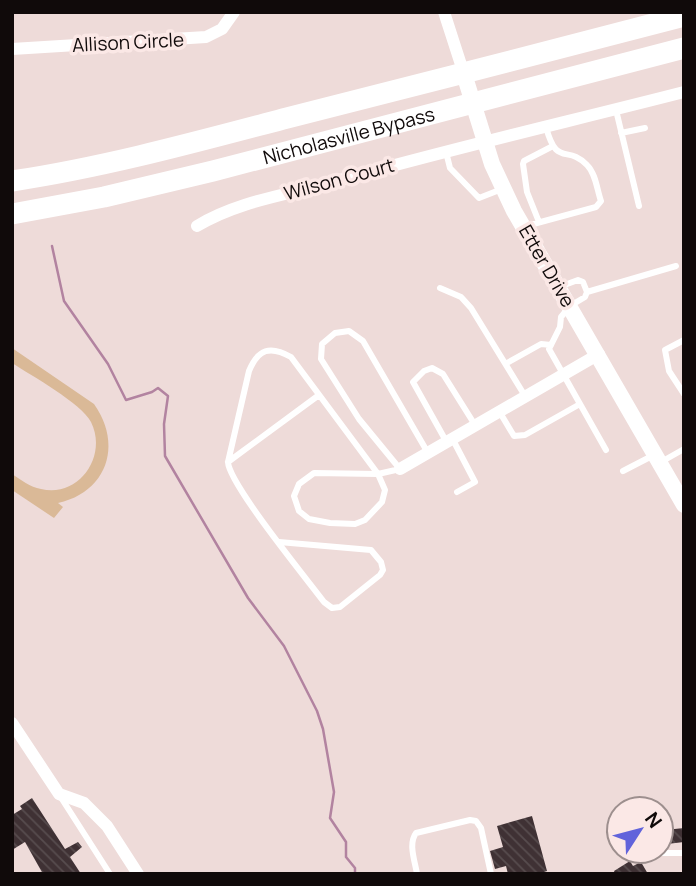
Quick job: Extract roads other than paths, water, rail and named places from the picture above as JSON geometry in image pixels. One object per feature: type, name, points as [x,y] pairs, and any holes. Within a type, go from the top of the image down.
[{"type":"highway","name":"Nicholasville Bypass","points":[[12,181],[131,158],[684,16]]},
{"type":"highway","name":"Nicholasville Bypass","points":[[12,214],[104,197],[213,171],[684,48]]},
{"type":"highway","points":[[12,171],[131,158]]},
{"type":"street","name":"Allison Circle","points":[[12,49],[206,37],[222,29],[234,12]]},
{"type":"street","name":"Etter Drive","points":[[444,12],[492,164],[503,188],[531,224],[559,287],[684,505]]},
{"type":"street","name":"Wilson Court","points":[[197,226],[236,207],[445,150],[684,92]]},
{"type":"street","points":[[400,469],[599,355]]},
{"type":"street","points":[[12,723],[59,794],[85,803],[92,810],[107,826],[138,874]]},
{"type":"lane","points":[[616,110],[639,206]]},
{"type":"lane","points":[[547,127],[551,147]]},
{"type":"lane","points":[[621,132],[645,128]]},
{"type":"lane","points":[[551,147],[589,166],[601,201],[596,207],[531,224],[523,164],[551,147]]},
{"type":"lane","points":[[445,150],[450,168],[479,198],[503,188]]},
{"type":"lane","points":[[606,450],[549,349],[560,327],[561,317],[587,292],[676,266]]},
{"type":"lane","points":[[559,287],[578,280],[583,282],[587,292]]},
{"type":"lane","points":[[440,288],[461,297],[471,308],[525,396]]},
{"type":"lane","points":[[279,542],[371,550],[381,562],[383,570],[340,607],[332,608],[324,602],[279,542],[234,481],[228,470],[228,462],[249,371],[253,360],[261,352],[281,351],[291,357],[377,474],[384,490],[382,502],[365,520],[355,524],[309,519],[299,511],[294,496],[299,484],[314,473],[377,474],[400,469],[359,419],[321,359],[322,344],[335,333],[349,331],[363,341],[429,453]]},
{"type":"lane","points":[[684,340],[665,349],[670,371],[684,394]]},
{"type":"lane","points":[[507,363],[541,344],[551,345]]},
{"type":"lane","points":[[457,492],[475,482],[413,382],[424,371],[432,368],[443,374],[475,425]]},
{"type":"lane","points":[[228,462],[319,395]]},
{"type":"lane","points":[[499,411],[514,436],[525,435],[580,404]]},
{"type":"lane","points":[[623,471],[684,449]]},
{"type":"lane","points":[[59,794],[110,874]]},
{"type":"lane","points":[[417,874],[413,836],[470,820],[476,821],[481,828],[491,874]]},
{"type":"waterway","points":[[52,246],[64,301],[108,364],[126,400],[158,388],[168,396],[164,424],[165,456],[248,598],[284,646],[317,711],[323,729],[334,792],[330,818],[346,842],[346,857],[355,868],[355,874]]}]
